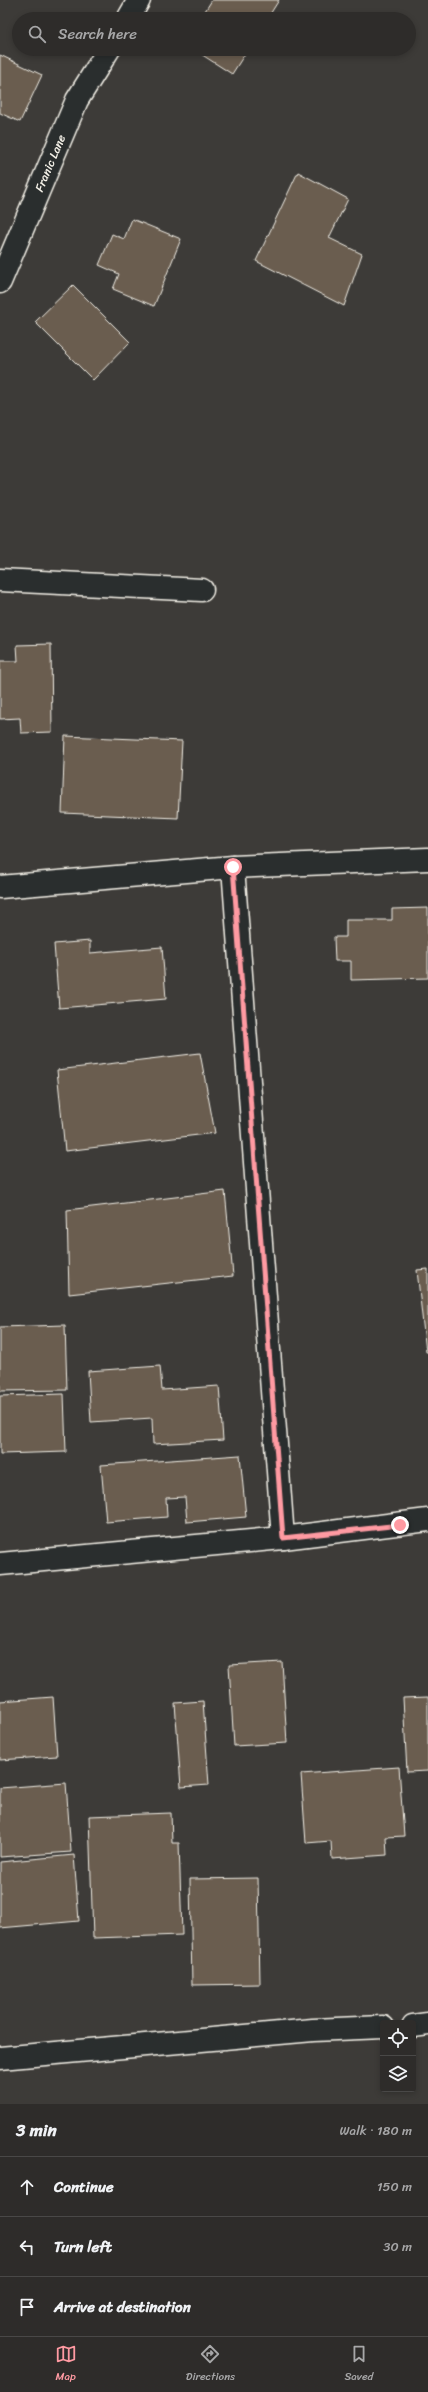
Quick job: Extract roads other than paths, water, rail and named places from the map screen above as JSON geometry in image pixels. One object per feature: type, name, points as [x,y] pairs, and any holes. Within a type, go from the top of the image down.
[{"type":"street","points":[[132,12],[140,0]]},
{"type":"street","name":"Franic Lane","points":[[0,282],[77,100],[105,56]]},
{"type":"street","points":[[0,580],[202,590]]},
{"type":"street","points":[[0,887],[233,867],[428,859]]},
{"type":"street","points":[[233,867],[283,1538]]},
{"type":"street","points":[[0,1564],[283,1538],[428,1520]]},
{"type":"street","points":[[416,2026],[428,2024]]},
{"type":"street","points":[[0,2058],[314,2030],[380,2027]]}]
